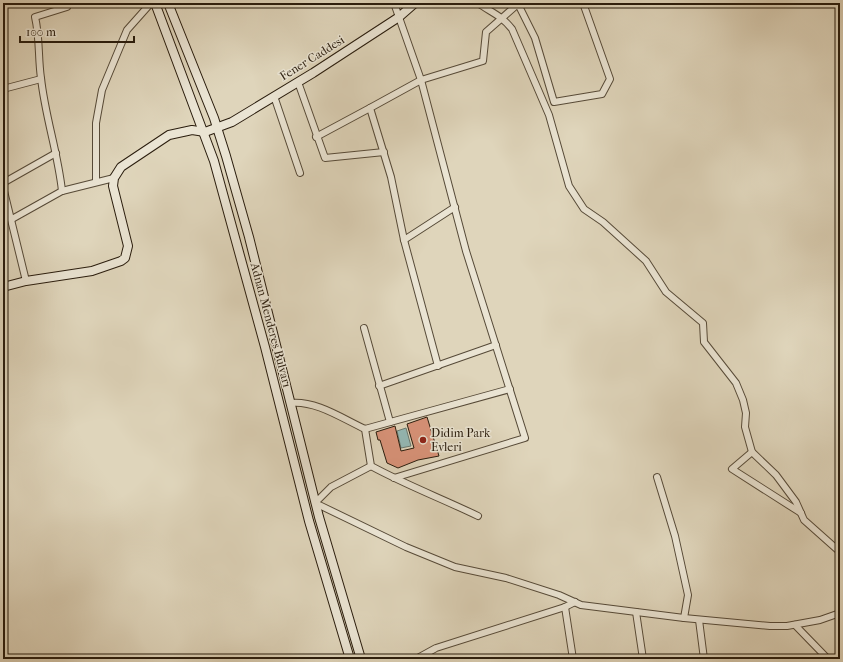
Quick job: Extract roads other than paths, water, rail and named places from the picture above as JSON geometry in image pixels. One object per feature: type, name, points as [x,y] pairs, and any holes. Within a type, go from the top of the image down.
[{"type":"main road","name":"Adnan Menderes Bulvarı","points":[[155,3],[205,132],[214,161],[265,347],[315,542],[350,659]]},
{"type":"main road","name":"Adnan Menderes Bulvarı","points":[[168,3],[218,127],[249,237],[315,502],[361,659]]},
{"type":"main road","name":"Fener Caddesi","points":[[205,132],[232,122],[298,82],[399,17],[415,3]]},
{"type":"main road","points":[[3,287],[26,281],[92,271],[116,263],[125,258],[128,246],[113,186],[114,178],[121,168],[169,135],[192,130],[205,132]]},
{"type":"street","points":[[96,181],[96,124],[102,90],[127,30],[151,3]]},
{"type":"street","points":[[394,3],[422,80],[466,251],[525,438],[394,478]]},
{"type":"street","points":[[478,3],[492,13],[503,17],[512,29],[549,115],[569,186],[584,209],[603,222],[646,261],[666,292],[703,323],[704,342],[736,383],[743,400],[746,413],[745,428],[752,452],[776,475],[796,502],[804,520],[840,552]]},
{"type":"street","points":[[316,137],[422,80],[483,61],[486,32],[519,3],[535,38],[547,83],[554,102],[602,94],[610,79],[583,3]]},
{"type":"street","points":[[62,191],[41,79],[39,33],[35,17],[67,7]]},
{"type":"street","points":[[3,89],[41,79]]},
{"type":"street","points":[[298,82],[316,137],[325,158],[384,152]]},
{"type":"street","points":[[537,88],[547,83]]},
{"type":"street","points":[[274,96],[300,173]]},
{"type":"street","points":[[370,108],[384,152],[404,240],[438,366]]},
{"type":"street","points":[[3,183],[56,153]]},
{"type":"street","points":[[12,219],[62,191],[78,188],[96,181],[114,178]]},
{"type":"street","points":[[3,187],[26,281]]},
{"type":"street","points":[[404,240],[455,207]]},
{"type":"street","points":[[364,328],[390,422]]},
{"type":"street","points":[[379,386],[496,345]]},
{"type":"street","points":[[290,403],[302,403],[312,406],[365,429],[510,389]]},
{"type":"street","points":[[365,429],[371,466]]},
{"type":"street","points":[[752,452],[732,470],[801,513]]},
{"type":"street","points":[[371,466],[478,516]]},
{"type":"street","points":[[371,466],[331,487],[315,502],[406,547],[455,567],[506,578],[559,595],[581,605],[699,620],[770,626],[795,625],[840,613]]},
{"type":"street","points":[[657,477],[675,536],[688,595],[684,618]]},
{"type":"street","points":[[416,659],[436,648],[565,607],[575,602]]},
{"type":"street","points":[[565,607],[573,659]]},
{"type":"street","points":[[636,612],[643,659]]},
{"type":"street","points":[[832,616],[840,619]]},
{"type":"street","points":[[699,620],[704,659]]},
{"type":"street","points":[[795,625],[828,659]]},
{"type":"water","points":[[406,428],[411,446],[401,448],[397,431]]},
{"type":"place","name":"Didim Park Evleri","points":[[423,440]]}]
